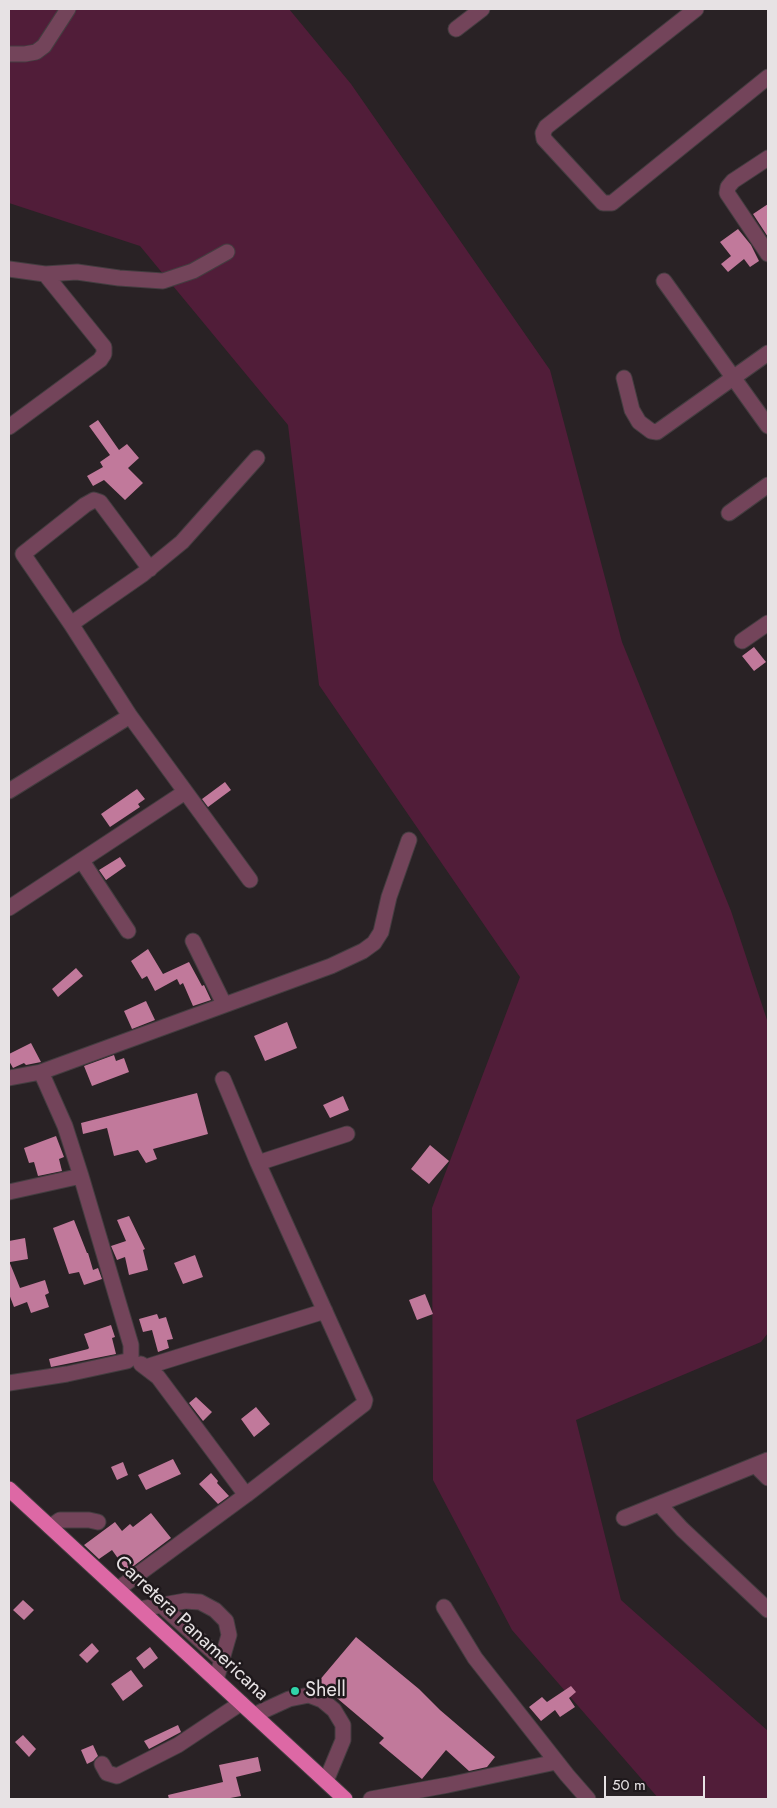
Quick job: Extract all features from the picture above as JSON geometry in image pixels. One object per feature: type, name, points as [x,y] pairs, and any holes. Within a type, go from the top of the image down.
[{"type":"highway","name":"Carretera Panamericana","points":[[9,1489],[345,1799]]},
{"type":"street","points":[[9,54],[36,52],[44,46],[68,9]]},
{"type":"street","points":[[456,29],[482,9]]},
{"type":"street","points":[[696,9],[546,127],[543,133],[544,139],[603,203],[612,203],[768,77]]},
{"type":"street","points":[[768,158],[733,181],[728,187],[728,193],[768,254]]},
{"type":"street","points":[[9,269],[45,274],[77,272],[119,278],[162,281],[193,271],[227,252]]},
{"type":"street","points":[[9,427],[100,360],[104,354],[104,347],[45,274]]},
{"type":"street","points":[[664,281],[768,426]]},
{"type":"street","points":[[624,378],[632,410],[640,422],[650,431],[657,432],[768,353]]},
{"type":"street","points":[[71,624],[150,569],[196,528],[257,458]]},
{"type":"street","points":[[730,513],[768,485]]},
{"type":"street","points":[[150,569],[100,502],[94,500],[89,501],[23,554],[130,716],[250,880]]},
{"type":"street","points":[[742,641],[768,624]]},
{"type":"street","points":[[9,791],[130,716]]},
{"type":"street","points":[[9,908],[185,792]]},
{"type":"street","points":[[9,1078],[42,1072],[337,963],[363,951],[374,943],[382,932],[389,898],[409,840]]},
{"type":"street","points":[[82,861],[128,931]]},
{"type":"street","points":[[193,941],[224,1004]]},
{"type":"street","points":[[42,1072],[65,1126],[81,1176],[131,1345],[131,1358]]},
{"type":"street","points":[[118,1589],[246,1496],[364,1404],[364,1396],[258,1163],[224,1079]]},
{"type":"street","points":[[258,1163],[348,1134]]},
{"type":"street","points":[[9,1192],[81,1176]]},
{"type":"street","points":[[146,1367],[325,1311]]},
{"type":"street","points":[[131,1358],[158,1377],[246,1496]]},
{"type":"street","points":[[9,1383],[67,1374],[127,1361],[131,1358]]},
{"type":"street","points":[[624,1518],[762,1463],[768,1478]]},
{"type":"street","points":[[659,1504],[682,1529],[768,1610]]},
{"type":"street","points":[[50,1527],[60,1520],[89,1520],[98,1522]]},
{"type":"street","points":[[140,1609],[185,1601],[200,1602],[215,1610],[226,1621],[229,1635],[216,1680]]},
{"type":"street","points":[[160,1604],[222,1660]]},
{"type":"street","points":[[444,1607],[475,1658],[556,1762],[588,1799]]},
{"type":"street","points":[[254,1715],[289,1698],[309,1695],[322,1700],[334,1710],[342,1725],[343,1740],[326,1782]]},
{"type":"street","points":[[102,1764],[107,1773],[117,1776],[178,1745],[241,1703]]},
{"type":"street","points":[[371,1799],[556,1762]]},
{"type":"shaded area","points":[[9,9],[289,9],[351,84],[550,370],[622,642],[731,911],[768,1023],[768,1333],[761,1342],[576,1420],[621,1600],[768,1731],[768,1799],[659,1799],[512,1630],[433,1480],[432,1208],[520,977],[319,685],[288,425],[140,246],[9,203]]},
{"type":"building","points":[[768,204],[768,237],[753,214]]},
{"type":"building","points":[[738,229],[751,245],[759,261],[750,267],[744,259],[728,272],[721,264],[731,256],[720,242]]},
{"type":"building","points":[[98,420],[119,450],[127,444],[139,458],[128,468],[143,483],[125,500],[104,480],[93,486],[87,476],[103,467],[100,462],[110,455],[89,426]]},
{"type":"building","points":[[754,647],[766,662],[754,671],[742,656]]},
{"type":"building","points":[[225,782],[231,790],[208,807],[202,799]]},
{"type":"building","points":[[137,789],[145,799],[138,804],[140,807],[110,827],[101,814]]},
{"type":"building","points":[[120,857],[126,866],[106,880],[99,870]]},
{"type":"building","points":[[148,949],[163,974],[189,962],[211,1000],[193,1006],[183,983],[180,985],[177,979],[155,991],[147,976],[142,979],[131,961]]},
{"type":"building","points":[[76,968],[83,976],[58,997],[52,989]]},
{"type":"building","points":[[146,1001],[155,1020],[132,1029],[124,1011]]},
{"type":"building","points":[[287,1022],[297,1048],[265,1061],[254,1036]]},
{"type":"building","points":[[31,1043],[41,1062],[26,1065],[24,1063],[13,1068],[9,1061],[9,1054]]},
{"type":"building","points":[[114,1055],[116,1061],[124,1058],[129,1072],[92,1086],[84,1066]]},
{"type":"building","points":[[197,1093],[208,1134],[153,1149],[157,1159],[146,1163],[138,1150],[114,1156],[107,1128],[83,1134],[81,1123]]},
{"type":"building","points":[[343,1096],[349,1110],[330,1118],[323,1105]]},
{"type":"building","points":[[56,1136],[64,1157],[59,1159],[62,1171],[38,1176],[34,1162],[29,1163],[24,1148]]},
{"type":"building","points":[[430,1145],[449,1161],[429,1184],[411,1169]]},
{"type":"building","points":[[129,1216],[145,1249],[143,1250],[148,1270],[129,1275],[125,1257],[117,1260],[111,1246],[126,1241],[117,1220]]},
{"type":"building","points":[[74,1220],[93,1270],[98,1268],[102,1279],[84,1285],[79,1272],[69,1274],[53,1228]]},
{"type":"building","points":[[25,1238],[28,1259],[10,1262],[9,1241]]},
{"type":"building","points":[[195,1255],[203,1277],[183,1284],[174,1263]]},
{"type":"building","points":[[9,1261],[20,1288],[45,1280],[49,1293],[45,1295],[49,1307],[31,1313],[27,1302],[14,1307],[9,1294]]},
{"type":"building","points":[[425,1294],[433,1314],[417,1320],[409,1300]]},
{"type":"building","points":[[157,1314],[159,1319],[166,1317],[173,1339],[167,1340],[169,1348],[158,1352],[152,1330],[143,1332],[139,1319]]},
{"type":"building","points":[[111,1325],[115,1337],[112,1338],[116,1354],[51,1367],[49,1359],[89,1348],[84,1334]]},
{"type":"building","points":[[196,1397],[212,1412],[203,1421],[189,1403]]},
{"type":"building","points":[[256,1407],[270,1424],[254,1437],[241,1419]]},
{"type":"building","points":[[173,1459],[181,1474],[146,1490],[138,1475]]},
{"type":"building","points":[[123,1462],[128,1475],[117,1480],[111,1467]]},
{"type":"building","points":[[211,1473],[229,1496],[218,1504],[199,1484]]},
{"type":"building","points":[[151,1513],[171,1538],[127,1571],[112,1550],[99,1559],[84,1545],[115,1522],[122,1531],[130,1524],[133,1527]]},
{"type":"building","points":[[23,1600],[34,1610],[24,1620],[13,1610]]},
{"type":"building","points":[[356,1637],[419,1689],[440,1710],[495,1757],[487,1767],[469,1771],[446,1750],[422,1779],[379,1743],[384,1738],[318,1682]]},
{"type":"building","points":[[92,1643],[99,1651],[87,1663],[79,1655]]},
{"type":"building","points":[[150,1647],[158,1658],[144,1669],[136,1658]]},
{"type":"building","points":[[131,1670],[143,1686],[123,1701],[111,1684]]},
{"type":"building","points":[[571,1686],[576,1692],[569,1698],[575,1707],[560,1717],[555,1710],[541,1721],[529,1707],[542,1697],[547,1702]]},
{"type":"building","points":[[178,1725],[181,1732],[149,1749],[144,1741]]},
{"type":"building","points":[[23,1735],[36,1749],[29,1757],[15,1742]]},
{"type":"building","points":[[93,1745],[98,1756],[87,1764],[81,1750]]},
{"type":"building","points":[[258,1757],[261,1771],[236,1777],[241,1796],[225,1799],[169,1799],[168,1795],[223,1782],[219,1765]]},
{"type":"place","name":"Shell","points":[[295,1691]]}]
